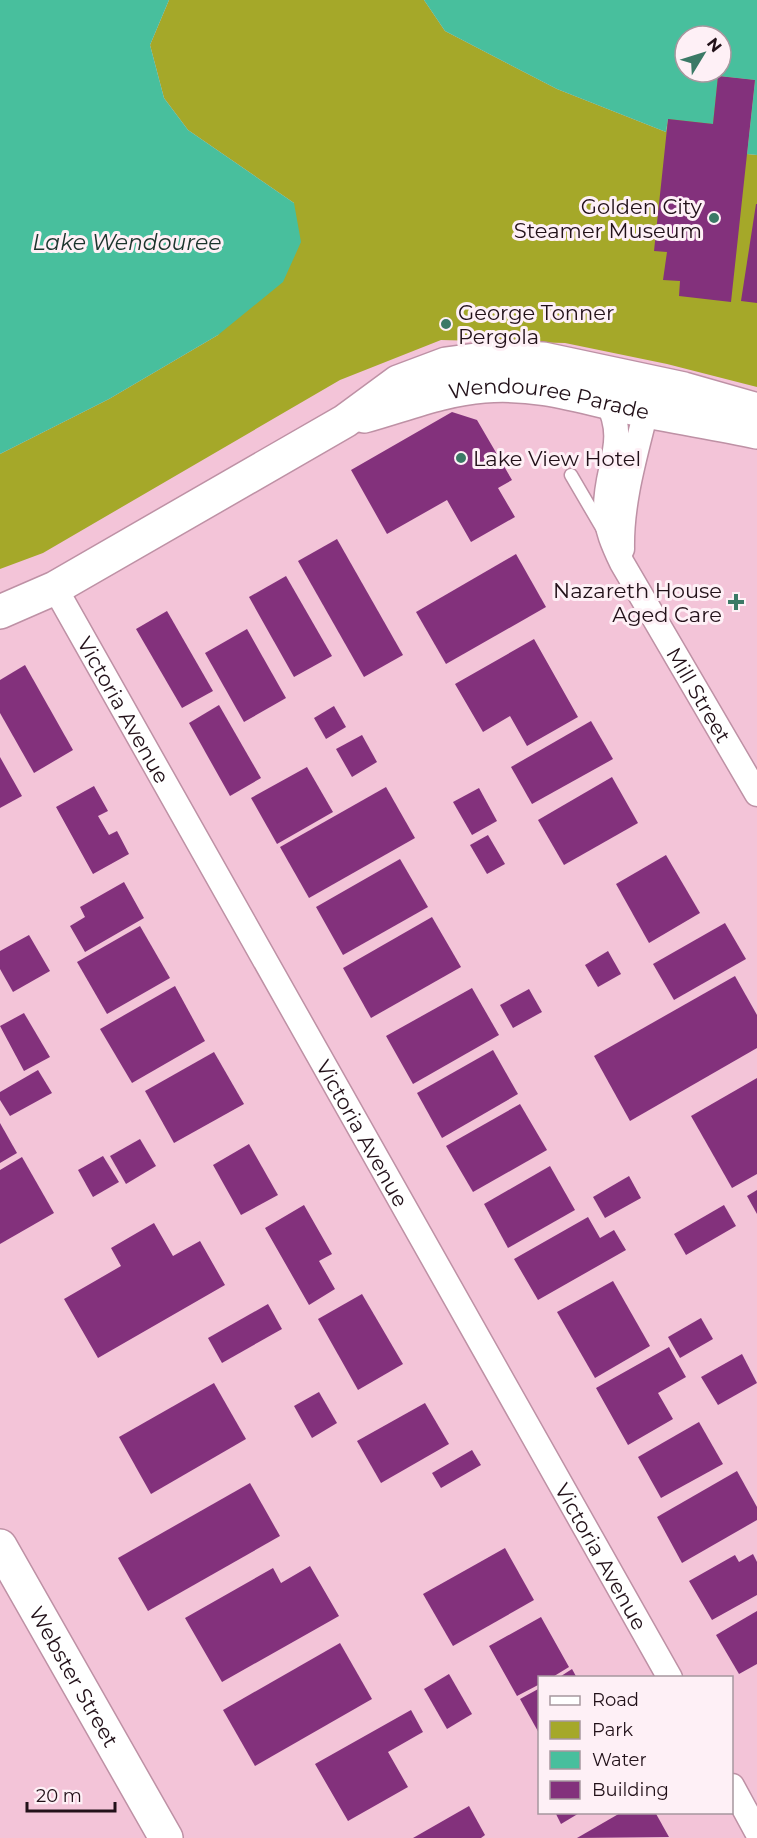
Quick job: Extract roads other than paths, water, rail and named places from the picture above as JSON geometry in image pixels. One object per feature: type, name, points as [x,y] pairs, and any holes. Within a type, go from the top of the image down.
[{"type":"street","name":"Wendouree Parade","points":[[0,612],[55,588],[345,421],[386,389],[408,377],[446,364],[480,358],[543,359],[684,389],[757,410]]},
{"type":"street","points":[[622,563],[623,517],[627,489],[646,411],[630,378]]},
{"type":"street","name":"Wendouree Parade","points":[[345,421],[436,395],[482,386],[542,387],[646,411],[757,432]]},
{"type":"street","name":"Mill Street","points":[[607,401],[616,420],[618,433],[608,485],[606,512],[610,537],[622,563],[757,794]]},
{"type":"street","name":"Victoria Avenue","points":[[55,588],[669,1676]]},
{"type":"street","name":"Webster Street","points":[[0,1546],[166,1838]]},
{"type":"street","points":[[733,1788],[757,1832]]},
{"type":"lane","points":[[571,475],[622,563]]},
{"type":"water","name":"Lake Wendouree","points":[[0,0],[169,0],[150,45],[164,98],[188,130],[294,203],[301,242],[283,282],[218,335],[109,399],[0,454]]},
{"type":"water","points":[[424,0],[757,0],[757,155],[747,154],[755,80],[733,78],[733,24],[673,24],[673,84],[717,84],[713,124],[668,119],[666,132],[557,89],[445,31]]},
{"type":"place","name":"Golden City Steamer Museum","points":[[714,218]]},
{"type":"place","name":"George Tonner Pergola","points":[[446,324]]},
{"type":"place","name":"Lake View Hotel","points":[[461,458]]},
{"type":"place","name":"Nazareth House Aged Care","points":[[736,602]]}]
